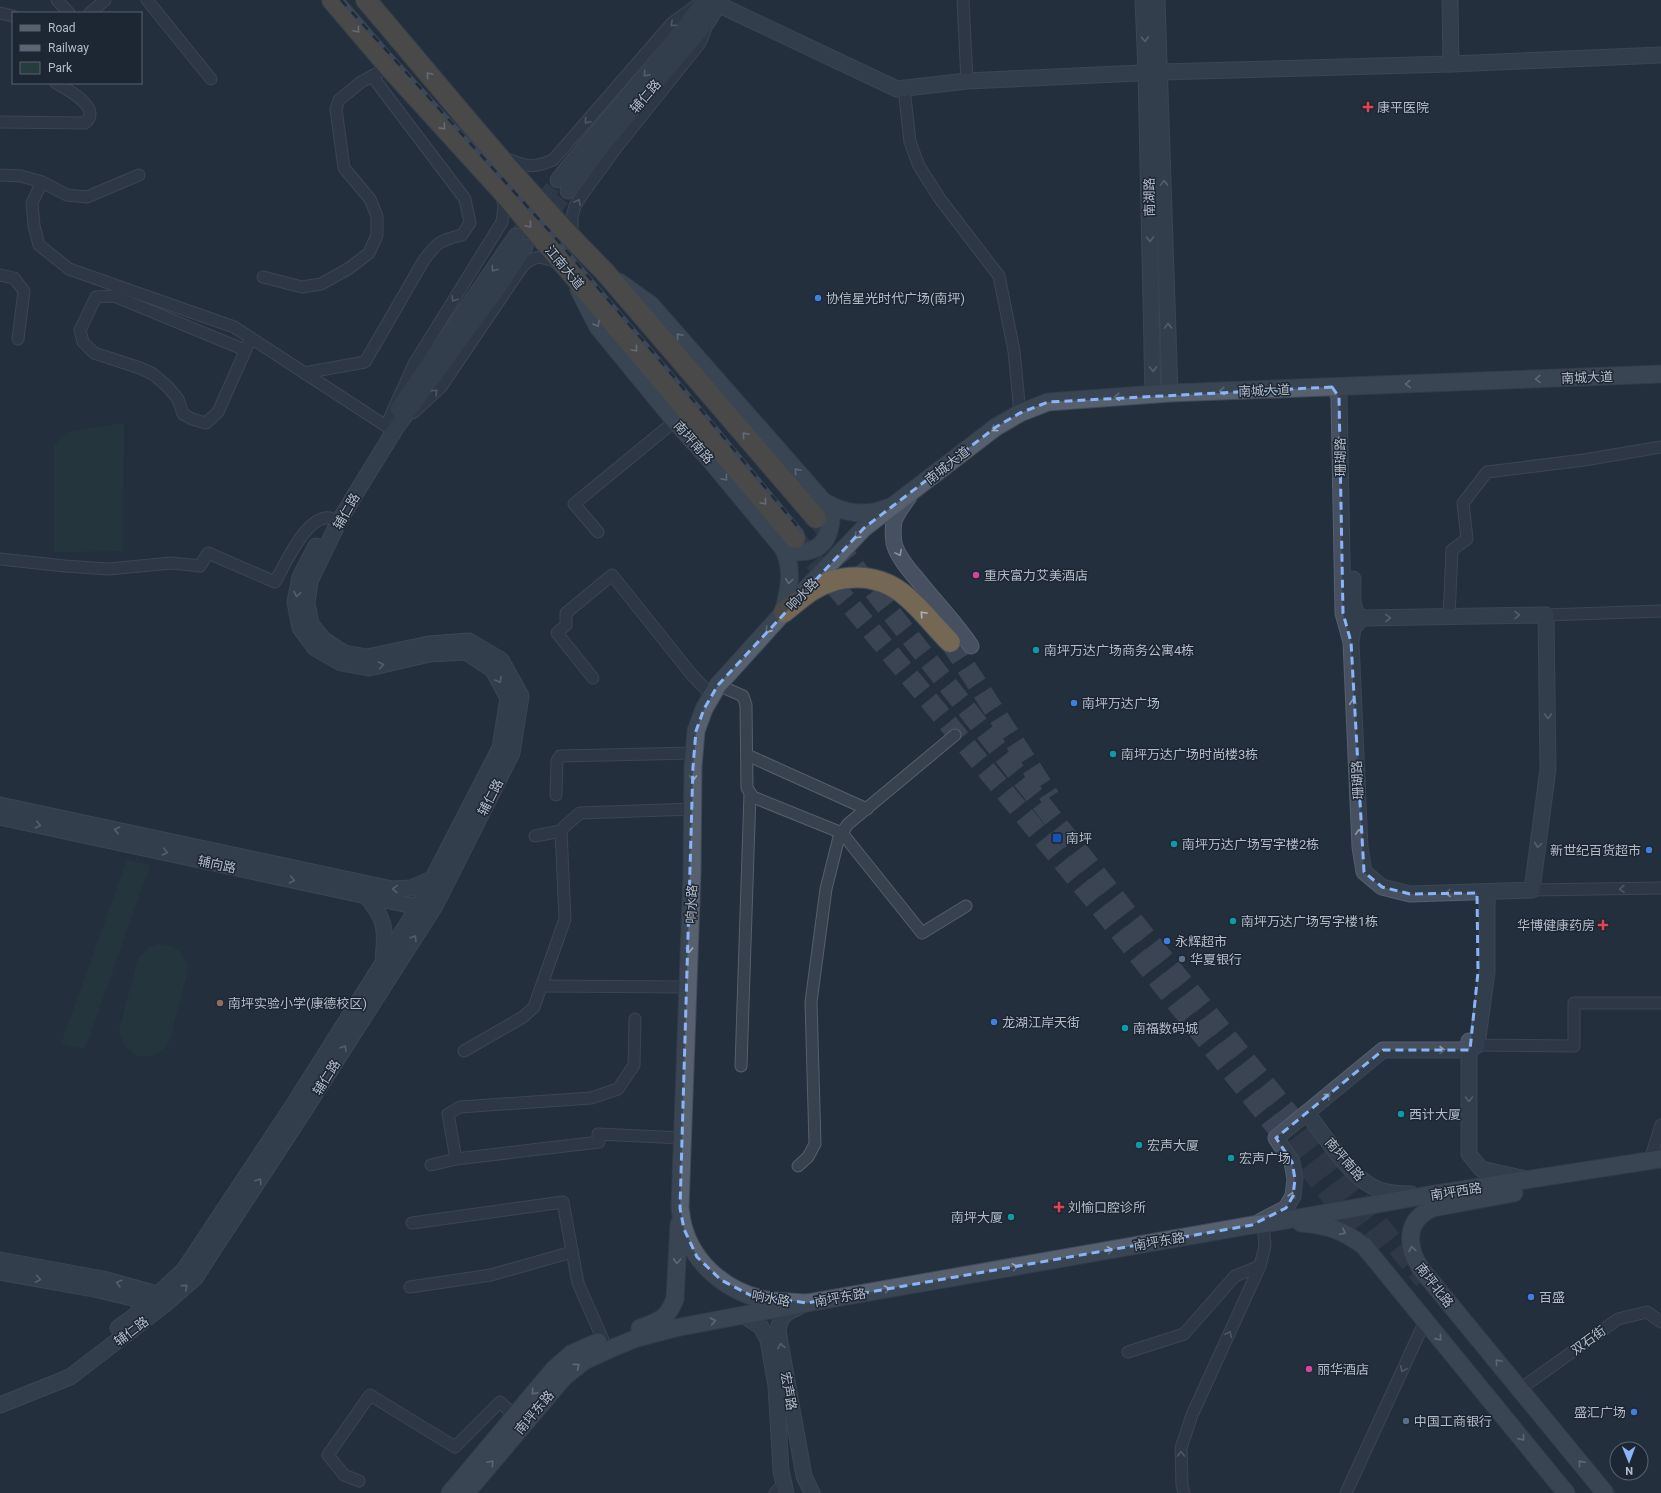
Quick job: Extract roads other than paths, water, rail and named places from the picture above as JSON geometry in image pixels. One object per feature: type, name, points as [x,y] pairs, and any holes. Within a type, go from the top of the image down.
[{"type":"highway","name":"江南大道","points":[[332,0],[381,72],[501,190],[789,543]]},
{"type":"highway","name":"江南大道","points":[[366,0],[498,155],[819,509]]},
{"type":"highway","points":[[783,613],[812,591],[838,579],[850,577],[869,578],[888,584],[907,597],[950,642]]},
{"type":"main road","name":"南坪南路","points":[[568,271],[598,327],[675,421],[789,543],[788,558],[790,575],[783,613]]},
{"type":"main road","name":"南城大道","points":[[905,497],[996,427],[1020,413],[1048,402],[1170,393],[1661,374]]},
{"type":"main road","points":[[819,509],[835,509],[852,513],[880,510],[905,497]]},
{"type":"main road","name":"响水路","points":[[807,1303],[767,1300],[750,1295],[721,1280],[708,1270],[697,1257],[684,1229],[680,1208],[692,873],[694,753],[696,731],[704,709],[715,690],[783,613],[864,528],[905,497]]},
{"type":"main road","points":[[789,543],[793,552],[814,550],[821,545],[828,535],[831,523],[830,512],[819,509]]},
{"type":"main road","name":"南坪西路","points":[[1257,1225],[1440,1193],[1655,1160]]},
{"type":"main road","name":"南坪北路","points":[[1603,1168],[1531,1191],[1433,1208],[1424,1212],[1417,1218],[1410,1236],[1414,1258],[1421,1269],[1605,1493]]},
{"type":"main road","points":[[670,1322],[671,1309],[675,1299],[680,1208]]},
{"type":"main road","points":[[1257,1225],[1300,1223],[1320,1225],[1338,1229],[1364,1246],[1566,1493]]},
{"type":"main road","name":"南坪东路","points":[[450,1493],[514,1415],[559,1364],[571,1354],[602,1340],[659,1322],[743,1316],[807,1303],[1257,1225]]},
{"type":"main road","name":"南坪东路","points":[[466,1493],[564,1377],[584,1361],[670,1322]]},
{"type":"street","points":[[57,0],[68,12]]},
{"type":"street","points":[[91,12],[105,0]]},
{"type":"street","points":[[147,0],[211,79]]},
{"type":"street","points":[[963,0],[967,81]]},
{"type":"street","name":"南湖路","points":[[1143,0],[1154,72],[1153,395]]},
{"type":"street","points":[[1157,0],[1154,72],[1170,393]]},
{"type":"street","points":[[1450,0],[1451,64]]},
{"type":"street","points":[[498,155],[524,166],[537,166],[553,160],[672,23],[711,1],[897,88],[967,81],[1154,72],[1451,64],[1661,54]]},
{"type":"street","name":"辅仁路","points":[[568,191],[603,145],[708,21],[711,1]]},
{"type":"street","name":"辅仁路","points":[[558,180],[592,136],[679,35],[711,1]]},
{"type":"street","points":[[0,13],[12,16]]},
{"type":"street","points":[[573,239],[572,217],[575,206],[616,148],[700,43],[708,21]]},
{"type":"street","points":[[263,276],[302,287],[321,284],[348,269],[369,253],[377,235],[377,216],[370,199],[344,168],[336,109],[340,100],[361,82],[381,72],[465,199],[470,222],[462,235],[447,239],[434,246],[424,260],[365,362],[304,373]]},
{"type":"street","points":[[0,122],[85,123],[89,116],[86,104],[58,84]]},
{"type":"street","points":[[904,88],[910,142],[919,166],[940,199],[998,276],[1014,351],[1020,413]]},
{"type":"street","points":[[0,175],[21,176],[42,182],[67,195],[87,197],[139,175]]},
{"type":"street","points":[[42,182],[32,203],[34,226],[39,245],[69,269],[234,327],[391,427]]},
{"type":"street","points":[[391,427],[414,364],[502,222],[504,206],[501,190]]},
{"type":"street","name":"辅仁路","points":[[0,1405],[70,1377],[156,1300],[184,1270],[294,1104],[382,961],[418,907],[500,748],[508,698],[493,670],[466,652],[430,654],[369,668],[341,663],[315,648],[300,628],[295,602],[300,577],[391,427],[521,242]]},
{"type":"street","points":[[391,427],[441,387],[522,267],[529,260],[544,257],[568,271]]},
{"type":"street","points":[[0,275],[14,278],[24,291],[18,339]]},
{"type":"street","points":[[246,350],[114,296],[96,297],[80,330],[83,342],[94,353],[140,368],[153,374],[168,387],[178,399],[183,414],[192,419],[206,423],[218,412],[246,350],[251,338]]},
{"type":"street","points":[[1357,386],[1351,390],[1348,396],[1354,607],[1356,614],[1362,618],[1661,612]]},
{"type":"street","name":"珊瑚路","points":[[1332,387],[1338,392],[1339,397],[1343,613],[1351,642],[1360,847],[1364,872],[1382,887],[1410,894],[1661,888]]},
{"type":"street","points":[[598,532],[574,504],[675,421]]},
{"type":"street","points":[[1449,617],[1452,550],[1467,539],[1464,503],[1487,472],[1584,460],[1661,446]]},
{"type":"street","points":[[905,497],[895,520],[893,530],[894,543],[898,554],[911,572],[960,630],[971,646]]},
{"type":"street","points":[[0,559],[108,569],[172,563],[200,566],[208,553],[275,582],[306,529],[318,520],[334,521]]},
{"type":"street","name":"辅仁路","points":[[0,1394],[65,1368],[156,1300],[195,1278],[435,906],[512,753],[521,696],[501,660],[469,641],[429,644],[367,657],[344,653],[324,640],[312,624],[307,603],[310,581],[334,521]]},
{"type":"street","points":[[592,678],[557,633],[566,625],[566,613],[612,575],[692,675],[715,690],[742,696],[746,705],[747,788],[753,797],[842,833],[922,933],[966,906]]},
{"type":"street","points":[[1532,890],[1548,769],[1546,615]]},
{"type":"street","points":[[1351,642],[1354,628],[1362,618]]},
{"type":"street","points":[[798,1166],[808,1157],[815,1144],[811,1002],[826,888],[839,837],[848,824],[955,735]]},
{"type":"street","points":[[556,795],[557,761],[560,756],[694,753]]},
{"type":"street","points":[[747,756],[867,809]]},
{"type":"street","points":[[741,1066],[750,793]]},
{"type":"street","name":"辅向路","points":[[0,805],[392,889],[411,888],[432,879]]},
{"type":"street","points":[[535,836],[561,831],[580,813],[693,809]]},
{"type":"street","name":"辅向路","points":[[0,817],[418,907],[435,906]]},
{"type":"street","points":[[464,1051],[523,1017],[534,1007],[565,919],[561,831]]},
{"type":"street","points":[[1482,893],[1487,972],[1472,1045],[1469,1154],[1481,1169],[1529,1180]]},
{"type":"street","points":[[366,896],[378,912],[385,928],[386,940],[382,961]]},
{"type":"street","points":[[542,986],[687,987]]},
{"type":"street","points":[[1184,1493],[1182,1485],[1181,1448],[1192,1415],[1260,1266],[1265,1246],[1257,1225],[1286,1208],[1293,1196],[1295,1179],[1292,1162],[1276,1138],[1383,1050],[1472,1045],[1574,1046],[1574,1003],[1661,1003]]},
{"type":"street","points":[[456,1159],[448,1114],[460,1106],[591,1098],[618,1088],[634,1065],[635,1019]]},
{"type":"street","name":"南坪南路","points":[[1307,1113],[1360,1179],[1371,1186],[1394,1194],[1440,1193]]},
{"type":"street","points":[[1655,1160],[1661,1125]]},
{"type":"street","points":[[431,1165],[456,1159],[598,1142],[598,1134],[682,1138]]},
{"type":"street","points":[[412,1223],[564,1202],[578,1283],[602,1340]]},
{"type":"street","points":[[410,1287],[491,1275],[572,1252]]},
{"type":"street","points":[[0,1260],[103,1279],[156,1300]]},
{"type":"street","points":[[1128,1352],[1184,1334],[1235,1276],[1260,1266]]},
{"type":"street","points":[[0,1272],[156,1300]]},
{"type":"street","name":"宏声路","points":[[807,1303],[783,1315],[779,1322],[778,1331],[804,1476],[812,1493]]},
{"type":"street","name":"双石街","points":[[1520,1389],[1618,1319],[1647,1312],[1661,1322]]},
{"type":"street","name":"宏声路","points":[[743,1316],[761,1327],[766,1333],[776,1386],[782,1490]]},
{"type":"street","points":[[1346,1493],[1425,1321]]},
{"type":"street","points":[[776,1386],[795,1483],[800,1493]]},
{"type":"street","points":[[359,1481],[344,1475],[328,1455],[370,1395],[455,1447],[500,1402],[514,1415]]},
{"type":"tunnel","points":[[516,236],[558,180]]},
{"type":"tunnel","points":[[525,247],[568,191]]},
{"type":"tunnel","points":[[818,520],[1143,933],[1424,1280]]},
{"type":"tunnel","points":[[795,538],[1098,905],[1378,1255]]},
{"type":"tunnel","points":[[950,642],[1050,797]]},
{"type":"railway","points":[[341,0],[553,235],[669,371],[802,532]]},
{"type":"place","name":"康平医院","points":[[1368,107]]},
{"type":"place","name":"协信星光时代广场(南坪)","points":[[818,298]]},
{"type":"place","name":"重庆富力艾美酒店","points":[[976,575]]},
{"type":"place","name":"南坪万达广场商务公寓4栋","points":[[1036,650]]},
{"type":"place","name":"南坪万达广场","points":[[1074,703]]},
{"type":"place","name":"南坪万达广场时尚楼3栋","points":[[1113,754]]},
{"type":"place","name":"南坪","points":[[1057,838]]},
{"type":"place","name":"南坪万达广场写字楼2栋","points":[[1174,844]]},
{"type":"place","name":"新世纪百货超市","points":[[1649,850]]},
{"type":"place","name":"南坪万达广场写字楼1栋","points":[[1233,921]]},
{"type":"place","name":"华博健康药房","points":[[1603,925]]},
{"type":"place","name":"永辉超市","points":[[1167,941]]},
{"type":"place","name":"华夏银行","points":[[1182,959]]},
{"type":"place","name":"南坪实验小学(康德校区)","points":[[220,1003]]},
{"type":"place","name":"龙湖江岸天街","points":[[994,1022]]},
{"type":"place","name":"南福数码城","points":[[1125,1028]]},
{"type":"place","name":"西计大厦","points":[[1401,1114]]},
{"type":"place","name":"宏声大厦","points":[[1139,1145]]},
{"type":"place","name":"宏声广场","points":[[1231,1158]]},
{"type":"place","name":"刘愉口腔诊所","points":[[1059,1207]]},
{"type":"place","name":"南坪大厦","points":[[1011,1217]]},
{"type":"place","name":"百盛","points":[[1531,1297]]},
{"type":"place","name":"丽华酒店","points":[[1309,1369]]},
{"type":"place","name":"盛汇广场","points":[[1634,1412]]},
{"type":"place","name":"中国工商银行","points":[[1406,1421]]}]
